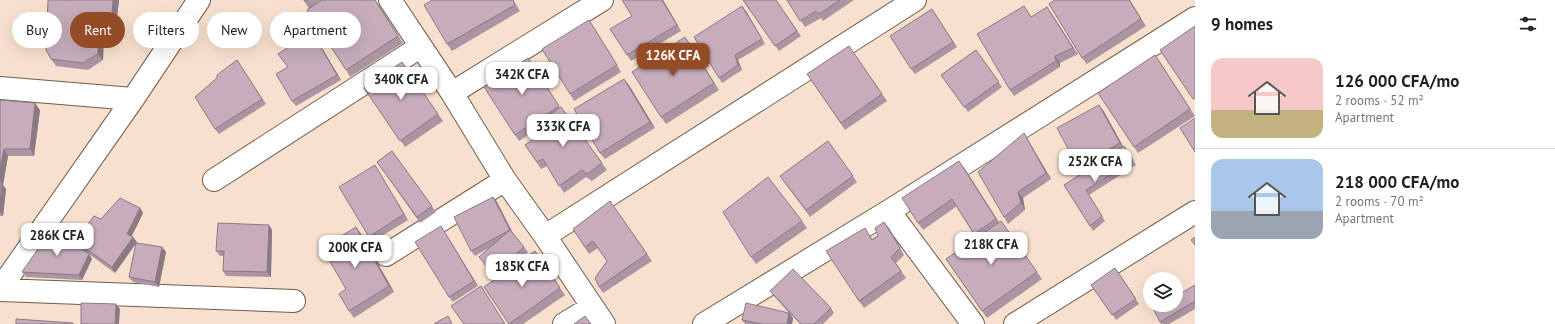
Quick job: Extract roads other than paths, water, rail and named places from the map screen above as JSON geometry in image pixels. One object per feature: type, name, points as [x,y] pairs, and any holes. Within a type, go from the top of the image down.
[{"type":"street","points":[[0,290],[133,99],[199,0]]},
{"type":"street","points":[[390,0],[452,93],[505,180],[545,236],[604,324]]},
{"type":"street","points":[[452,93],[602,0]]},
{"type":"street","points":[[545,236],[915,0]]},
{"type":"street","points":[[704,324],[889,211],[1195,18]]},
{"type":"street","points":[[214,180],[420,47]]},
{"type":"street","points":[[0,88],[133,99]]},
{"type":"street","points":[[386,255],[505,180]]},
{"type":"street","points":[[889,211],[973,324]]},
{"type":"street","points":[[1016,324],[1195,212]]},
{"type":"street","points":[[0,290],[294,301]]},
{"type":"street","points":[[564,324],[592,307]]}]
